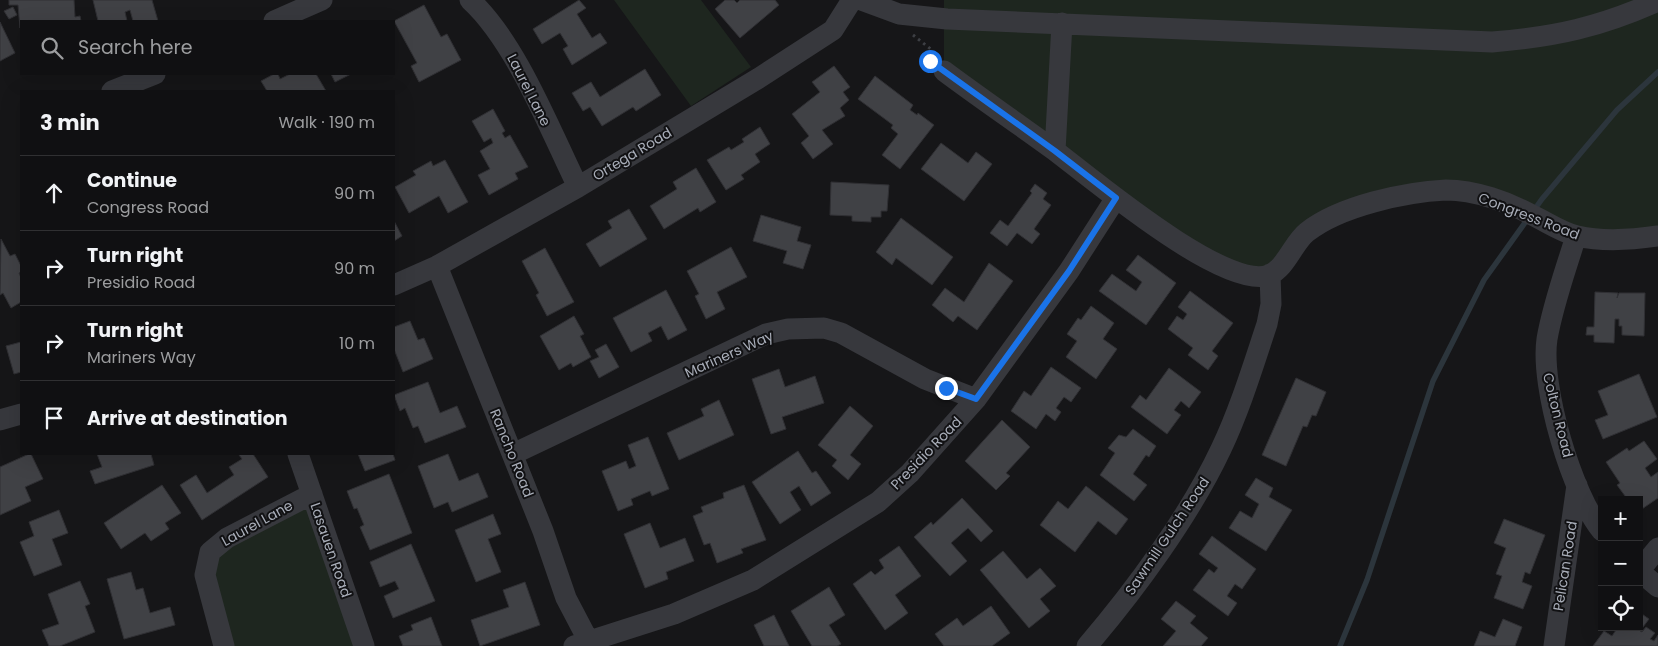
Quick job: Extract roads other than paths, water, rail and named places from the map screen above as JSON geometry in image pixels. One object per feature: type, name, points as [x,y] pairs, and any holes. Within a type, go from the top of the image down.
[{"type":"street","points":[[276,20],[322,0]]},
{"type":"street","name":"Laurel Lane","points":[[470,0],[483,12],[506,44],[578,186]]},
{"type":"street","name":"Ortega Road","points":[[395,284],[437,266],[578,186],[759,78],[833,30],[852,0]]},
{"type":"street","points":[[861,0],[903,22],[947,19],[1492,42],[1539,39],[1575,32],[1604,24],[1658,1]]},
{"type":"street","points":[[1055,151],[1062,24]]},
{"type":"street","points":[[944,71],[1055,151],[1116,198],[1212,262],[1258,277],[1270,274]]},
{"type":"street","points":[[115,90],[152,75]]},
{"type":"street","name":"Congress Road","points":[[1270,274],[1305,233],[1344,213],[1379,201],[1415,194],[1456,191],[1505,203],[1576,236],[1616,240],[1658,236]]},
{"type":"street","name":"Presidio Road","points":[[581,643],[613,640],[753,580],[836,530],[878,502],[910,473],[976,399],[1069,271],[1116,198]]},
{"type":"street","name":"Colton Road","points":[[1576,236],[1547,339],[1546,363],[1548,386],[1577,486],[1593,521],[1598,527]]},
{"type":"street","name":"Rancho Road","points":[[437,266],[513,454],[581,643]]},
{"type":"street","name":"Sawmill Gulch Road","points":[[1086,646],[1120,605],[1186,511],[1222,447],[1267,324],[1271,304],[1270,274]]},
{"type":"street","name":"Mariners Way","points":[[513,454],[766,334],[788,329],[824,328],[841,333],[925,379],[976,399]]},
{"type":"street","points":[[0,420],[20,414]]},
{"type":"street","name":"Lasauen Road","points":[[298,455],[364,646]]},
{"type":"street","name":"Pelican Road","points":[[1554,646],[1577,486]]},
{"type":"street","name":"Laurel Lane","points":[[224,646],[205,575],[210,552],[227,538],[312,494]]},
{"type":"street","points":[[1643,566],[1658,548]]},
{"type":"street","points":[[1643,574],[1658,587]]},
{"type":"waterway","points":[[1340,646],[1367,580],[1433,381],[1484,280],[1542,199],[1617,110],[1658,72]]}]
